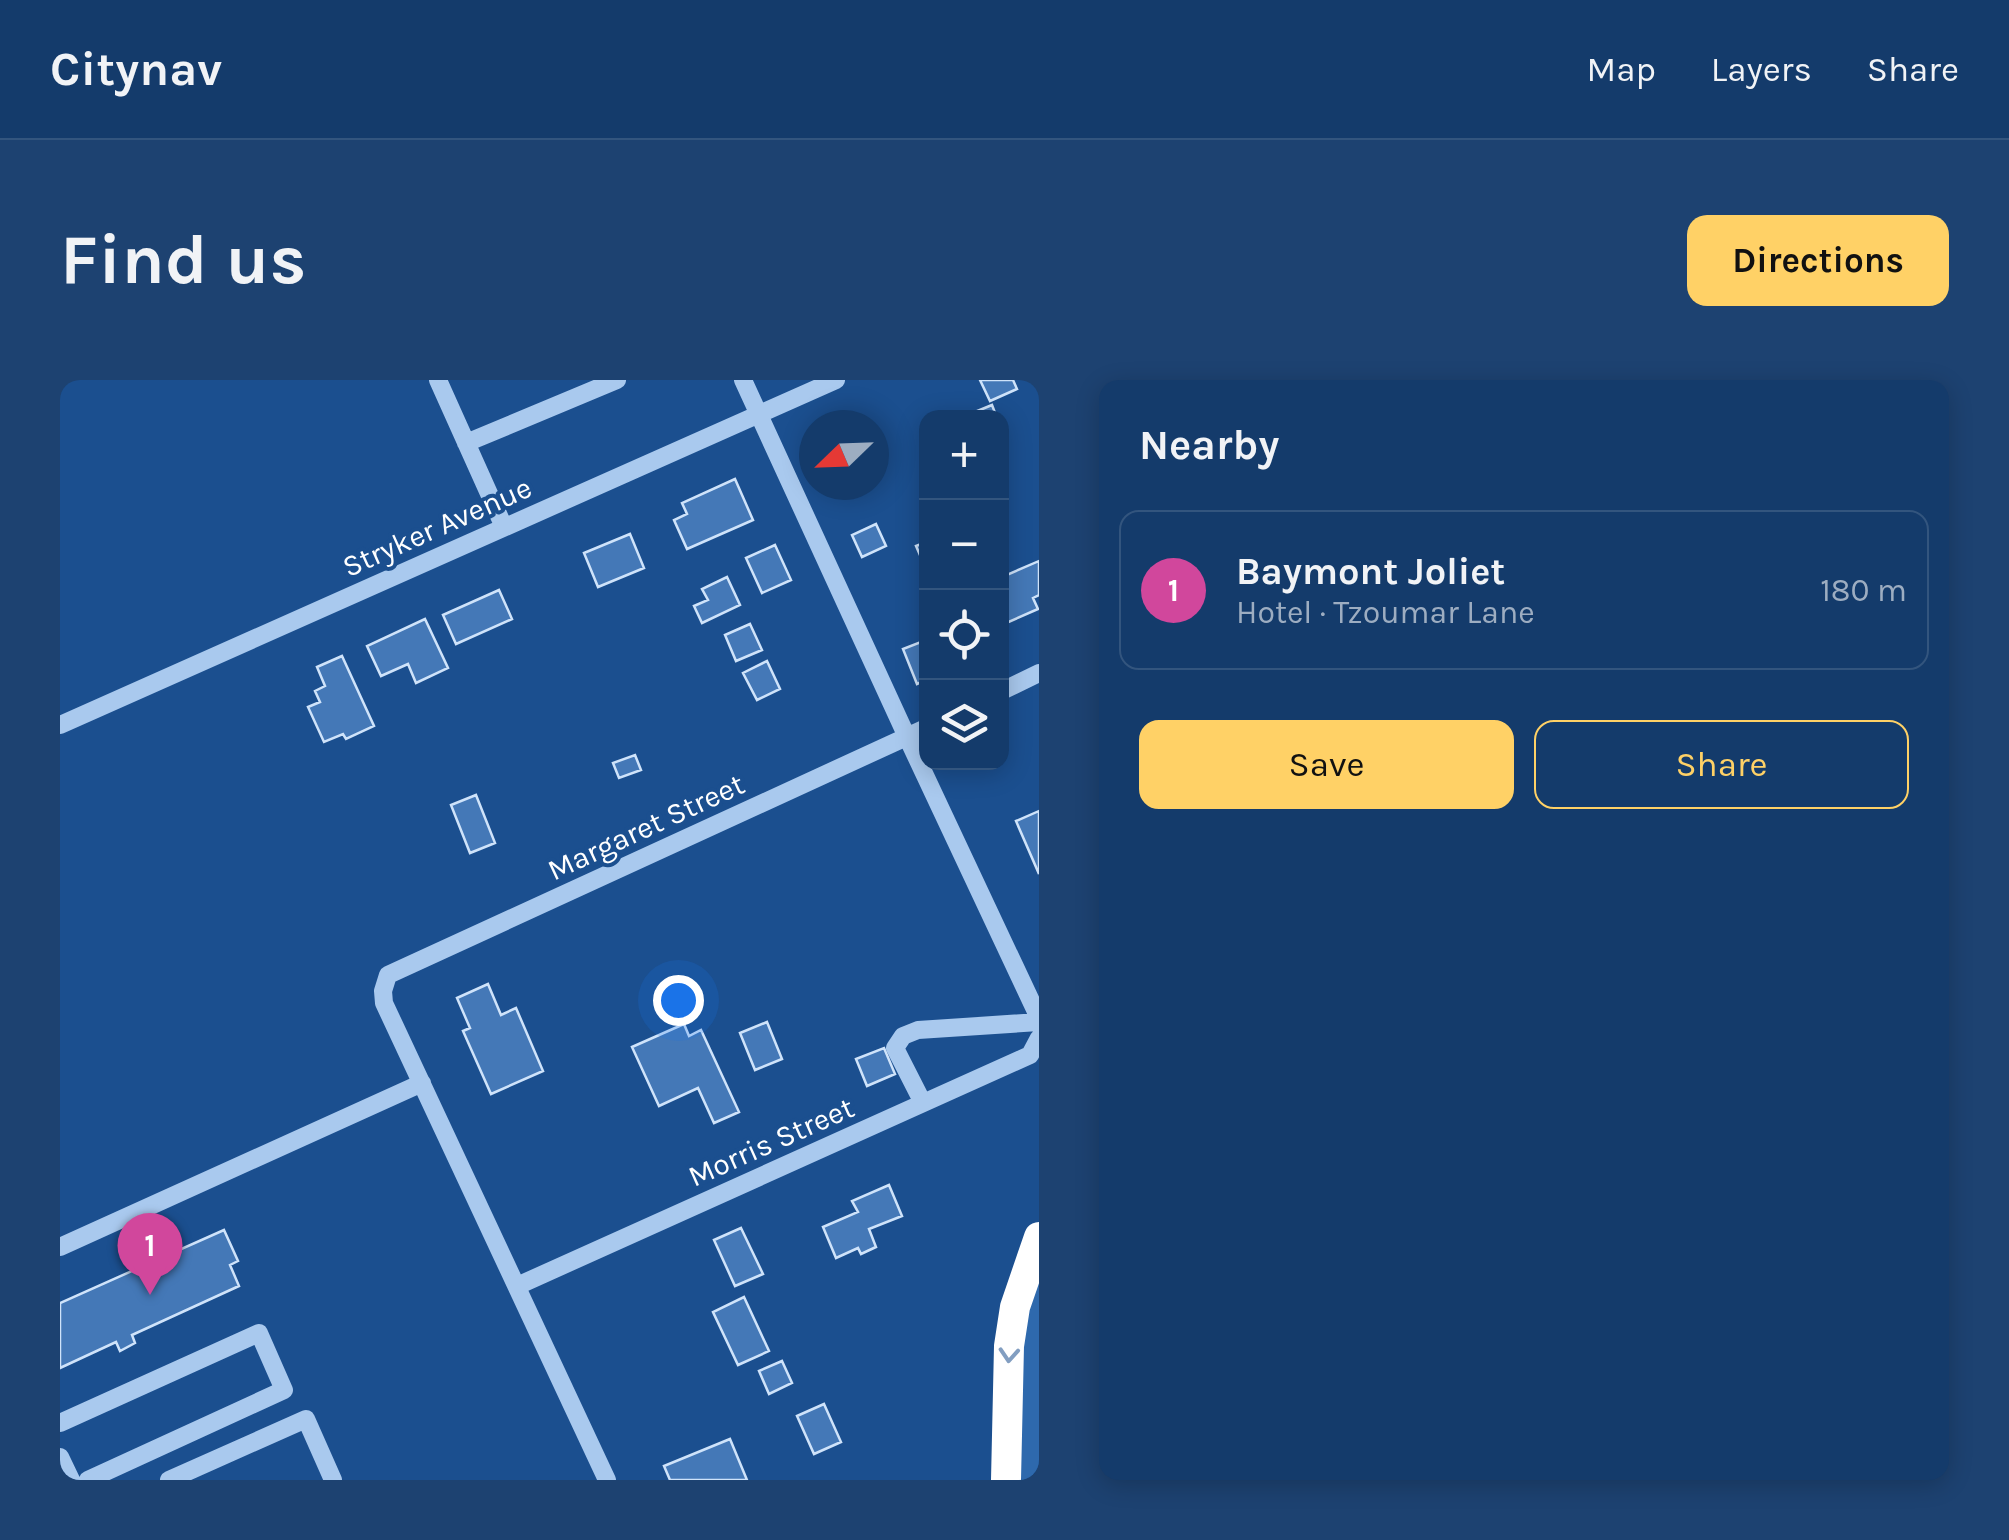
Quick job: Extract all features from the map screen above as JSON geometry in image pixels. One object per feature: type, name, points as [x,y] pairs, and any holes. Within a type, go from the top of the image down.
[{"type":"highway","points":[[1006,1480],[1009,1346],[1015,1307],[1039,1237]]},
{"type":"street","points":[[438,380],[504,527]]},
{"type":"street","points":[[466,443],[617,380]]},
{"type":"street","points":[[743,380],[1039,1020],[918,1030],[903,1036],[895,1048],[923,1104]]},
{"type":"street","name":"Stryker Avenue","points":[[60,725],[836,380]]},
{"type":"street","points":[[1009,688],[1039,673]]},
{"type":"street","name":"Margaret Street","points":[[422,1083],[384,1003],[388,975],[919,731]]},
{"type":"street","name":"Morris Street","points":[[517,1286],[1030,1055],[1039,1038]]},
{"type":"street","points":[[60,1247],[422,1083],[607,1480]]},
{"type":"street","points":[[60,1423],[259,1333],[284,1390],[88,1480]]},
{"type":"street","points":[[169,1480],[306,1418],[333,1480]]},
{"type":"street","points":[[60,1457],[71,1480]]},
{"type":"shaded area","points":[[1039,1274],[1039,1480],[1016,1480],[1024,1327]]},
{"type":"building","points":[[980,380],[1013,380],[1017,389],[990,401]]},
{"type":"building","points":[[735,479],[753,520],[687,549],[674,520],[687,514],[682,503]]},
{"type":"building","points":[[876,524],[886,546],[862,557],[852,535]]},
{"type":"building","points":[[630,534],[644,568],[598,587],[584,553]]},
{"type":"building","points":[[775,545],[791,580],[762,593],[746,558]]},
{"type":"building","points":[[1039,561],[1039,595],[1033,598],[1038,609],[1009,622],[1009,590],[1009,574]]},
{"type":"building","points":[[727,577],[740,605],[702,623],[694,606],[708,600],[702,589]]},
{"type":"building","points":[[499,590],[512,619],[456,644],[443,615]]},
{"type":"building","points":[[425,619],[448,668],[416,683],[408,664],[381,676],[367,646]]},
{"type":"building","points":[[750,624],[762,650],[736,661],[725,635]]},
{"type":"building","points":[[919,643],[917,684],[903,649]]},
{"type":"building","points":[[342,656],[374,726],[346,739],[343,734],[324,742],[308,707],[320,702],[315,691],[325,686],[317,667]]},
{"type":"building","points":[[767,661],[780,689],[757,700],[743,673]]},
{"type":"building","points":[[635,755],[641,770],[619,778],[613,763]]},
{"type":"building","points":[[476,795],[495,843],[470,853],[451,805]]},
{"type":"building","points":[[1039,811],[1039,874],[1016,821]]},
{"type":"building","points":[[488,984],[501,1015],[516,1008],[543,1071],[491,1094],[463,1031],[470,1028],[457,998]]},
{"type":"building","points":[[767,1022],[782,1059],[755,1070],[740,1033]]},
{"type":"building","points":[[684,1024],[689,1036],[701,1030],[739,1112],[714,1123],[698,1088],[659,1106],[632,1047]]},
{"type":"building","points":[[884,1048],[895,1074],[867,1086],[856,1059]]},
{"type":"building","points":[[889,1185],[902,1216],[869,1229],[876,1247],[861,1254],[858,1248],[836,1258],[823,1227],[858,1212],[852,1201]]},
{"type":"building","points":[[741,1228],[763,1274],[735,1286],[714,1240]]},
{"type":"building","points":[[224,1230],[238,1261],[230,1265],[239,1286],[132,1335],[135,1343],[120,1351],[116,1342],[60,1368],[60,1303]]},
{"type":"building","points":[[744,1297],[769,1351],[738,1365],[713,1312]]},
{"type":"building","points":[[782,1361],[792,1383],[769,1394],[759,1371]]},
{"type":"building","points":[[824,1404],[841,1442],[814,1454],[797,1416]]},
{"type":"building","points":[[730,1439],[747,1480],[670,1480],[664,1466]]},
{"type":"place","name":"Baymont Joliet","points":[[150,1295]]}]
